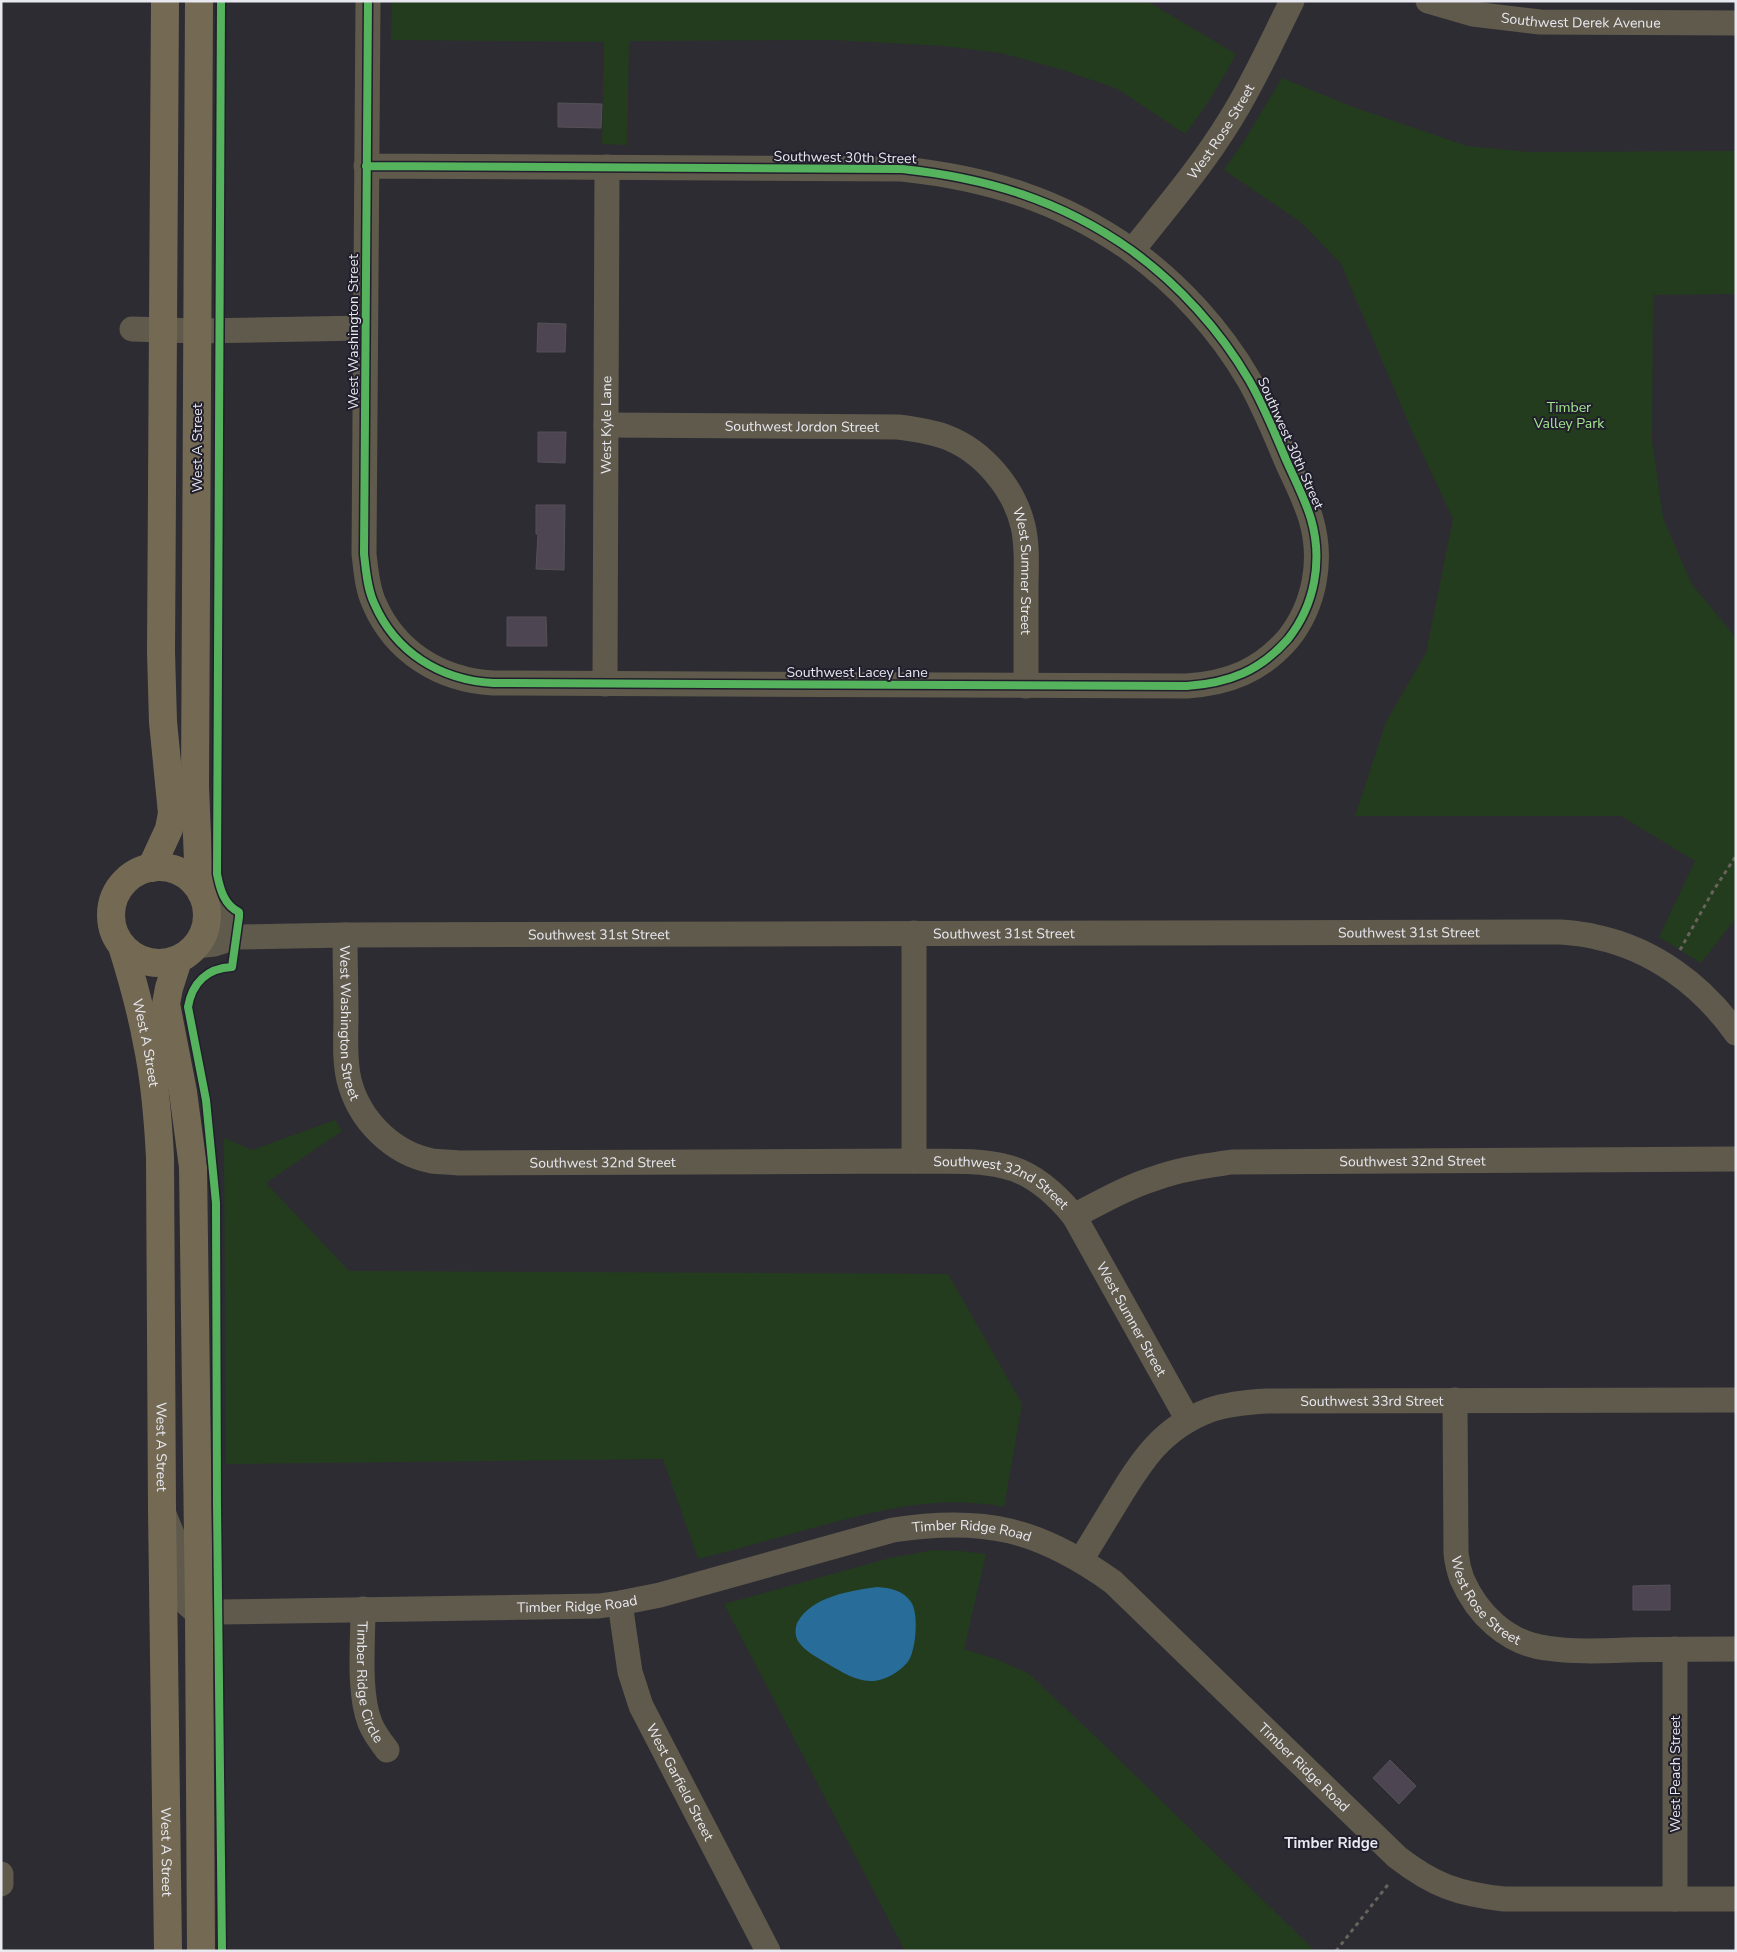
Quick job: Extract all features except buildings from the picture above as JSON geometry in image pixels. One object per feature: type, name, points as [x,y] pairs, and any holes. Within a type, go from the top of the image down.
[{"type":"main road","points":[[151,868],[169,829],[172,812],[163,722],[161,652],[165,1]]},
{"type":"main road","name":"West A Street","points":[[199,1],[195,786],[198,852],[204,900]]},
{"type":"main road","points":[[166,867],[181,872],[193,881],[204,900],[207,921],[203,934],[187,953],[163,963],[148,962],[134,956],[122,946],[114,932],[111,915],[114,899],[122,884],[135,873],[151,868],[166,867]]},
{"type":"main road","name":"West A Street","points":[[122,946],[138,1000],[148,1045],[157,1110],[160,1157],[162,1509],[168,1951]]},
{"type":"main road","name":"West A Street","points":[[187,953],[169,988],[166,1004],[183,1092],[193,1167],[201,1951]]},
{"type":"street","name":"West Washington Street","points":[[368,1],[364,554],[366,578],[373,602],[386,625],[408,651]]},
{"type":"street","name":"West Rose Street","points":[[1132,251],[1214,144],[1230,120],[1245,95],[1292,1]]},
{"type":"street","name":"Southwest Derek Avenue","points":[[1428,1],[1474,8],[1540,22],[1736,23]]},
{"type":"street","name":"Southwest 30th Street","points":[[366,166],[902,169],[945,174],[986,182],[1028,195],[1074,216],[1132,251],[1166,279],[1197,310],[1224,342],[1265,410],[1311,518],[1316,542],[1317,559],[1314,584],[1309,603],[1295,630]]},
{"type":"street","name":"West Kyle Lane","points":[[604,684],[607,167]]},
{"type":"street","points":[[132,329],[198,331],[365,328]]},
{"type":"street","name":"Southwest Jordon Street","points":[[606,426],[898,427],[923,430],[948,437],[970,450],[989,466]]},
{"type":"street","name":"West Sumner Street","points":[[989,466],[1000,478],[1014,500],[1025,542],[1026,686]]},
{"type":"street","name":"Southwest Lacey Lane","points":[[408,651],[429,666],[452,677],[478,682],[1188,686],[1213,684],[1238,676],[1260,664],[1280,648],[1295,630]]},
{"type":"street","points":[[204,900],[230,927],[236,937]]},
{"type":"street","name":"Southwest 31st Street","points":[[187,953],[236,937],[346,935],[1561,932],[1595,936],[1651,957],[1680,975],[1702,993],[1736,1033]]},
{"type":"street","points":[[914,933],[914,1161]]},
{"type":"street","name":"West Washington Street","points":[[346,935],[346,1063],[349,1080],[359,1107]]},
{"type":"street","name":"Southwest 32nd Street","points":[[359,1107],[386,1139],[408,1153],[433,1161],[459,1163],[914,1161],[980,1163],[1004,1166],[1026,1175],[1043,1185],[1060,1199],[1074,1216],[1116,1194],[1156,1178],[1189,1168],[1232,1162],[1736,1159]]},
{"type":"street","name":"West Sumner Street","points":[[1074,1216],[1188,1420]]},
{"type":"street","name":"West Rose Street","points":[[1455,1400],[1456,1554],[1464,1584],[1471,1598],[1485,1617],[1516,1639],[1545,1648],[1611,1650],[1736,1649]]},
{"type":"street","name":"Southwest 33rd Street","points":[[1082,1560],[1142,1460],[1158,1443],[1188,1420],[1211,1410],[1247,1402],[1736,1400]]},
{"type":"street","points":[[162,1509],[182,1558],[184,1601],[189,1607],[199,1611]]},
{"type":"street","name":"Timber Ridge Road","points":[[199,1611],[599,1606],[620,1604],[660,1595],[893,1530],[927,1525],[974,1525],[1015,1532],[1042,1541],[1082,1560],[1114,1582],[1397,1857],[1419,1874],[1443,1886],[1473,1896],[1504,1900],[1736,1899]]},
{"type":"street","name":"West Garfield Street","points":[[620,1604],[630,1672],[641,1706],[768,1951]]},
{"type":"street","name":"Timber Ridge Circle","points":[[363,1609],[363,1690],[370,1722],[376,1737],[386,1750]]},
{"type":"street","name":"West Peach Street","points":[[1674,1649],[1676,1899]]},
{"type":"street","points":[[1,1874],[2,1884]]},
{"type":"path","points":[[1680,951],[1713,891],[1736,856]]},
{"type":"path","points":[[1336,1951],[1390,1882]]},
{"type":"green space","points":[[392,1],[1147,1],[1236,54],[1225,75],[1185,134],[1118,89],[1063,70],[1001,53],[944,46],[834,40],[629,41],[627,145],[602,144],[604,42],[391,40]]},
{"type":"green space","name":"Timber Valley Park","points":[[1282,78],[1353,107],[1467,146],[1528,152],[1736,151],[1736,294],[1653,295],[1652,441],[1663,518],[1691,583],[1736,638],[1736,918],[1701,963],[1659,937],[1695,861],[1621,816],[1355,816],[1386,722],[1426,653],[1453,519],[1413,433],[1341,264],[1302,223],[1224,170]]},
{"type":"green space","points":[[335,1120],[342,1131],[266,1183],[349,1271],[948,1274],[1022,1404],[1004,1507],[956,1502],[909,1506],[840,1521],[698,1559],[663,1459],[226,1464],[224,1138],[252,1150]]},
{"type":"green space","points":[[934,1550],[986,1554],[964,1649],[996,1659],[1028,1673],[1315,1951],[905,1951],[724,1604],[890,1558]]},
{"type":"water","points":[[877,1587],[900,1592],[911,1602],[915,1614],[916,1631],[911,1655],[906,1664],[897,1672],[881,1680],[865,1681],[843,1672],[816,1657],[798,1641],[796,1637],[797,1623],[812,1607],[832,1596]]},
{"type":"cycle path","points":[[221,1],[217,874],[223,896],[239,912],[239,917],[232,967],[215,970],[202,978],[193,991],[188,1007],[206,1100],[216,1203],[222,1951]]},
{"type":"cycle path","points":[[366,166],[902,169],[964,178],[993,185],[1050,205],[1104,233],[1148,263],[1197,309],[1238,361],[1260,400],[1311,519],[1315,535],[1316,566],[1314,582],[1305,612],[1288,639],[1255,667],[1217,682],[1187,686],[493,683],[455,676],[422,660],[394,636],[383,620],[370,591],[364,554],[368,1]]},
{"type":"district","name":"Timber Ridge","points":[[1331,1843]]}]
